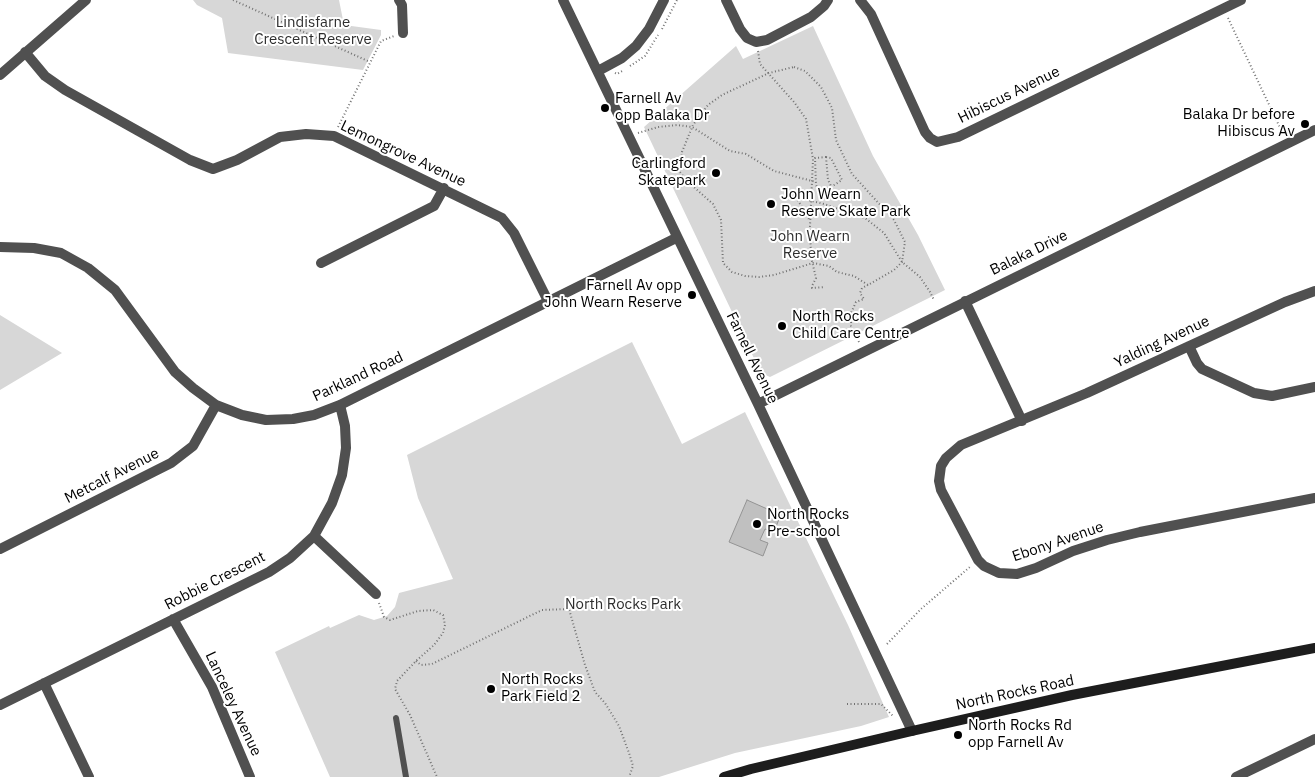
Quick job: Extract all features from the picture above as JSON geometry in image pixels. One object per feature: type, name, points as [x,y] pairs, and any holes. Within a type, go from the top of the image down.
[{"type":"main road","name":"North Rocks Road","points":[[724,777],[912,730],[1081,693],[1315,648]]},
{"type":"street","points":[[0,75],[86,0]]},
{"type":"street","points":[[400,0],[402,5],[403,34]]},
{"type":"street","name":"Farnell Avenue","points":[[563,0],[676,238],[758,404],[912,730]]},
{"type":"street","points":[[598,71],[622,58],[636,46],[649,29],[664,0]]},
{"type":"street","points":[[726,0],[740,29],[747,38],[756,42],[767,40],[810,17],[824,6],[828,0]]},
{"type":"street","name":"Hibiscus Avenue","points":[[860,0],[871,14],[925,132],[937,142],[958,137],[1241,0]]},
{"type":"street","name":"Lemongrove Avenue","points":[[25,52],[45,76],[65,90],[190,160],[213,170],[280,138],[306,134],[334,136],[444,188],[502,218],[514,234],[548,301]]},
{"type":"street","name":"Balaka Drive","points":[[758,404],[1315,130]]},
{"type":"street","points":[[321,263],[434,206],[444,188]]},
{"type":"street","name":"Parkland Road","points":[[0,247],[34,248],[61,254],[88,268],[102,278],[126,304],[175,372],[193,388],[216,405],[242,415],[266,420],[293,419],[314,415],[340,405],[676,238]]},
{"type":"street","name":"Yalding Avenue","points":[[1022,421],[1087,394],[1285,302],[1315,291]]},
{"type":"street","points":[[965,301],[1022,421],[961,445],[952,451],[941,466],[940,481],[942,490],[978,560]]},
{"type":"street","points":[[1189,346],[1202,369],[1254,393],[1272,396],[1315,386]]},
{"type":"street","name":"Metcalf Avenue","points":[[0,549],[171,463],[193,446],[216,405]]},
{"type":"street","name":"Robbie Crescent","points":[[0,705],[269,572],[290,558],[314,536],[332,503],[342,475],[346,448],[345,426],[340,405]]},
{"type":"street","name":"Ebony Avenue","points":[[978,560],[990,570],[999,573],[1017,574],[1036,568],[1073,551],[1107,540],[1315,498]]},
{"type":"street","points":[[314,536],[376,594]]},
{"type":"street","name":"Lanceley Avenue","points":[[173,619],[212,686],[250,777]]},
{"type":"street","points":[[44,683],[89,777]]},
{"type":"street","points":[[1236,777],[1315,739]]},
{"type":"lane","points":[[396,718],[406,777]]},
{"type":"path","points":[[233,0],[370,62]]},
{"type":"path","points":[[1224,8],[1287,143]]},
{"type":"path","points":[[334,136],[381,41],[403,34]]},
{"type":"path","points":[[756,42],[760,64],[806,119],[814,160],[815,177],[810,223],[816,278],[812,288],[825,287]]},
{"type":"path","points":[[859,342],[851,326],[851,313],[856,302],[864,299],[860,293],[862,288],[868,285],[894,270],[902,262],[905,242],[894,220],[852,174],[836,140],[832,108],[821,87],[805,71],[794,67],[769,73],[722,95],[708,106],[692,127],[682,152],[680,172],[687,181],[713,204],[721,220],[723,263],[732,272],[745,276],[759,277],[774,275],[813,263],[828,266],[838,272],[854,276],[868,285]]},
{"type":"path","points":[[629,137],[658,126],[677,125],[692,127],[730,151],[746,154],[774,171],[814,182]]},
{"type":"path","points":[[826,157],[826,173],[831,187]]},
{"type":"path","points":[[815,158],[831,158],[842,180],[824,190],[818,189],[814,182],[814,160],[815,158]]},
{"type":"path","points":[[815,177],[821,175]]},
{"type":"path","points":[[787,195],[790,193],[796,197],[865,218],[884,233],[902,262],[920,277],[934,300]]},
{"type":"path","points":[[796,197],[806,212],[810,223]]},
{"type":"path","points":[[887,644],[921,609],[978,560]]},
{"type":"path","points":[[376,594],[384,617],[390,620],[418,611],[433,610],[443,615],[445,625],[443,633],[434,645],[397,681],[395,689],[410,715],[436,777]]},
{"type":"path","points":[[416,661],[421,665],[432,664],[542,610],[568,609],[595,692],[614,719],[633,766],[629,777]]},
{"type":"path","points":[[847,704],[881,704],[894,718]]},
{"type":"green space","name":"Lindisfarne Crescent Reserve","points":[[193,0],[339,0],[344,25],[381,30],[381,35],[363,70],[228,53],[222,18],[197,5]]},
{"type":"green space","name":"John Wearn Reserve","points":[[813,26],[873,156],[918,235],[945,290],[770,377],[761,373],[644,127],[736,46],[743,59]]},
{"type":"green space","points":[[0,315],[62,353],[0,390]]},
{"type":"green space","name":"North Rocks Park","points":[[632,342],[682,444],[745,412],[848,625],[889,717],[861,726],[735,753],[659,777],[330,777],[275,652],[329,626],[330,628],[359,615],[374,620],[387,616],[395,607],[399,593],[453,579],[418,498],[407,455]]},
{"type":"building","name":"North Rocks Pre-school","points":[[747,500],[774,512],[772,516],[779,519],[774,532],[765,529],[760,540],[768,543],[763,556],[729,542]]},
{"type":"place","name":"Farnell Av opp Balaka Dr","points":[[605,108]]},
{"type":"place","name":"Balaka Dr before Hibiscus Av","points":[[1305,124]]},
{"type":"place","name":"Carlingford Skatepark","points":[[716,173]]},
{"type":"place","name":"John Wearn Reserve Skate Park","points":[[771,204]]},
{"type":"place","name":"Farnell Av opp John Wearn Reserve","points":[[692,295]]},
{"type":"place","name":"North Rocks Child Care Centre","points":[[782,326]]},
{"type":"place","name":"North Rocks Pre-school","points":[[757,524]]},
{"type":"place","name":"North Rocks Park Field 2","points":[[491,689]]},
{"type":"place","name":"North Rocks Rd opp Farnell Av","points":[[958,735]]}]
